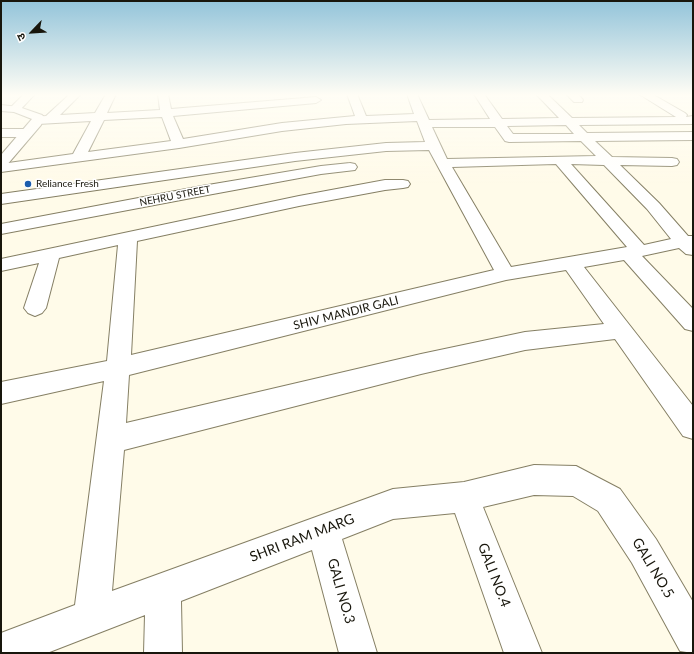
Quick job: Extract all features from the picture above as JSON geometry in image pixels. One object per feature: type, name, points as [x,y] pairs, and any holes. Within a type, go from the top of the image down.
[{"type":"street","points":[[2,163],[27,133],[37,125]]},
{"type":"street","points":[[78,158],[94,125]]},
{"type":"street","points":[[171,125],[179,144]]},
{"type":"street","points":[[2,163],[78,158],[307,125]]},
{"type":"street","points":[[424,125],[434,146],[506,274]]},
{"type":"street","points":[[500,125],[509,138],[693,136]]},
{"type":"street","points":[[572,125],[690,244]]},
{"type":"street","points":[[1,133],[27,133]]},
{"type":"street","points":[[1,199],[295,157],[386,147],[434,146]]},
{"type":"street","points":[[443,162],[560,160],[672,162]]},
{"type":"street","points":[[560,160],[693,323]]},
{"type":"street","name":"NEHRU STREET","points":[[1,229],[210,189],[321,170],[350,167]]},
{"type":"street","points":[[1,265],[299,201],[403,184]]},
{"type":"street","points":[[92,618],[118,368],[128,238]]},
{"type":"street","name":"SHIV MANDIR GALI","points":[[1,393],[118,368],[506,274],[690,244]]},
{"type":"street","points":[[35,308],[51,254]]},
{"type":"street","points":[[571,264],[690,419]]},
{"type":"street","points":[[110,440],[421,364],[517,343],[621,330]]},
{"type":"street","name":"SHRI RAM MARG","points":[[1,652],[392,504],[464,498],[534,480],[576,481],[609,500]]},
{"type":"street","name":"GALI NO.4","points":[[464,498],[523,653]]},
{"type":"street","name":"GALI NO.5","points":[[609,500],[644,551],[693,638]]},
{"type":"street","name":"GALI NO.3","points":[[323,530],[358,653]]},
{"type":"street","points":[[163,590],[163,653]]},
{"type":"place","name":"Reliance Fresh","points":[[28,184]]}]
